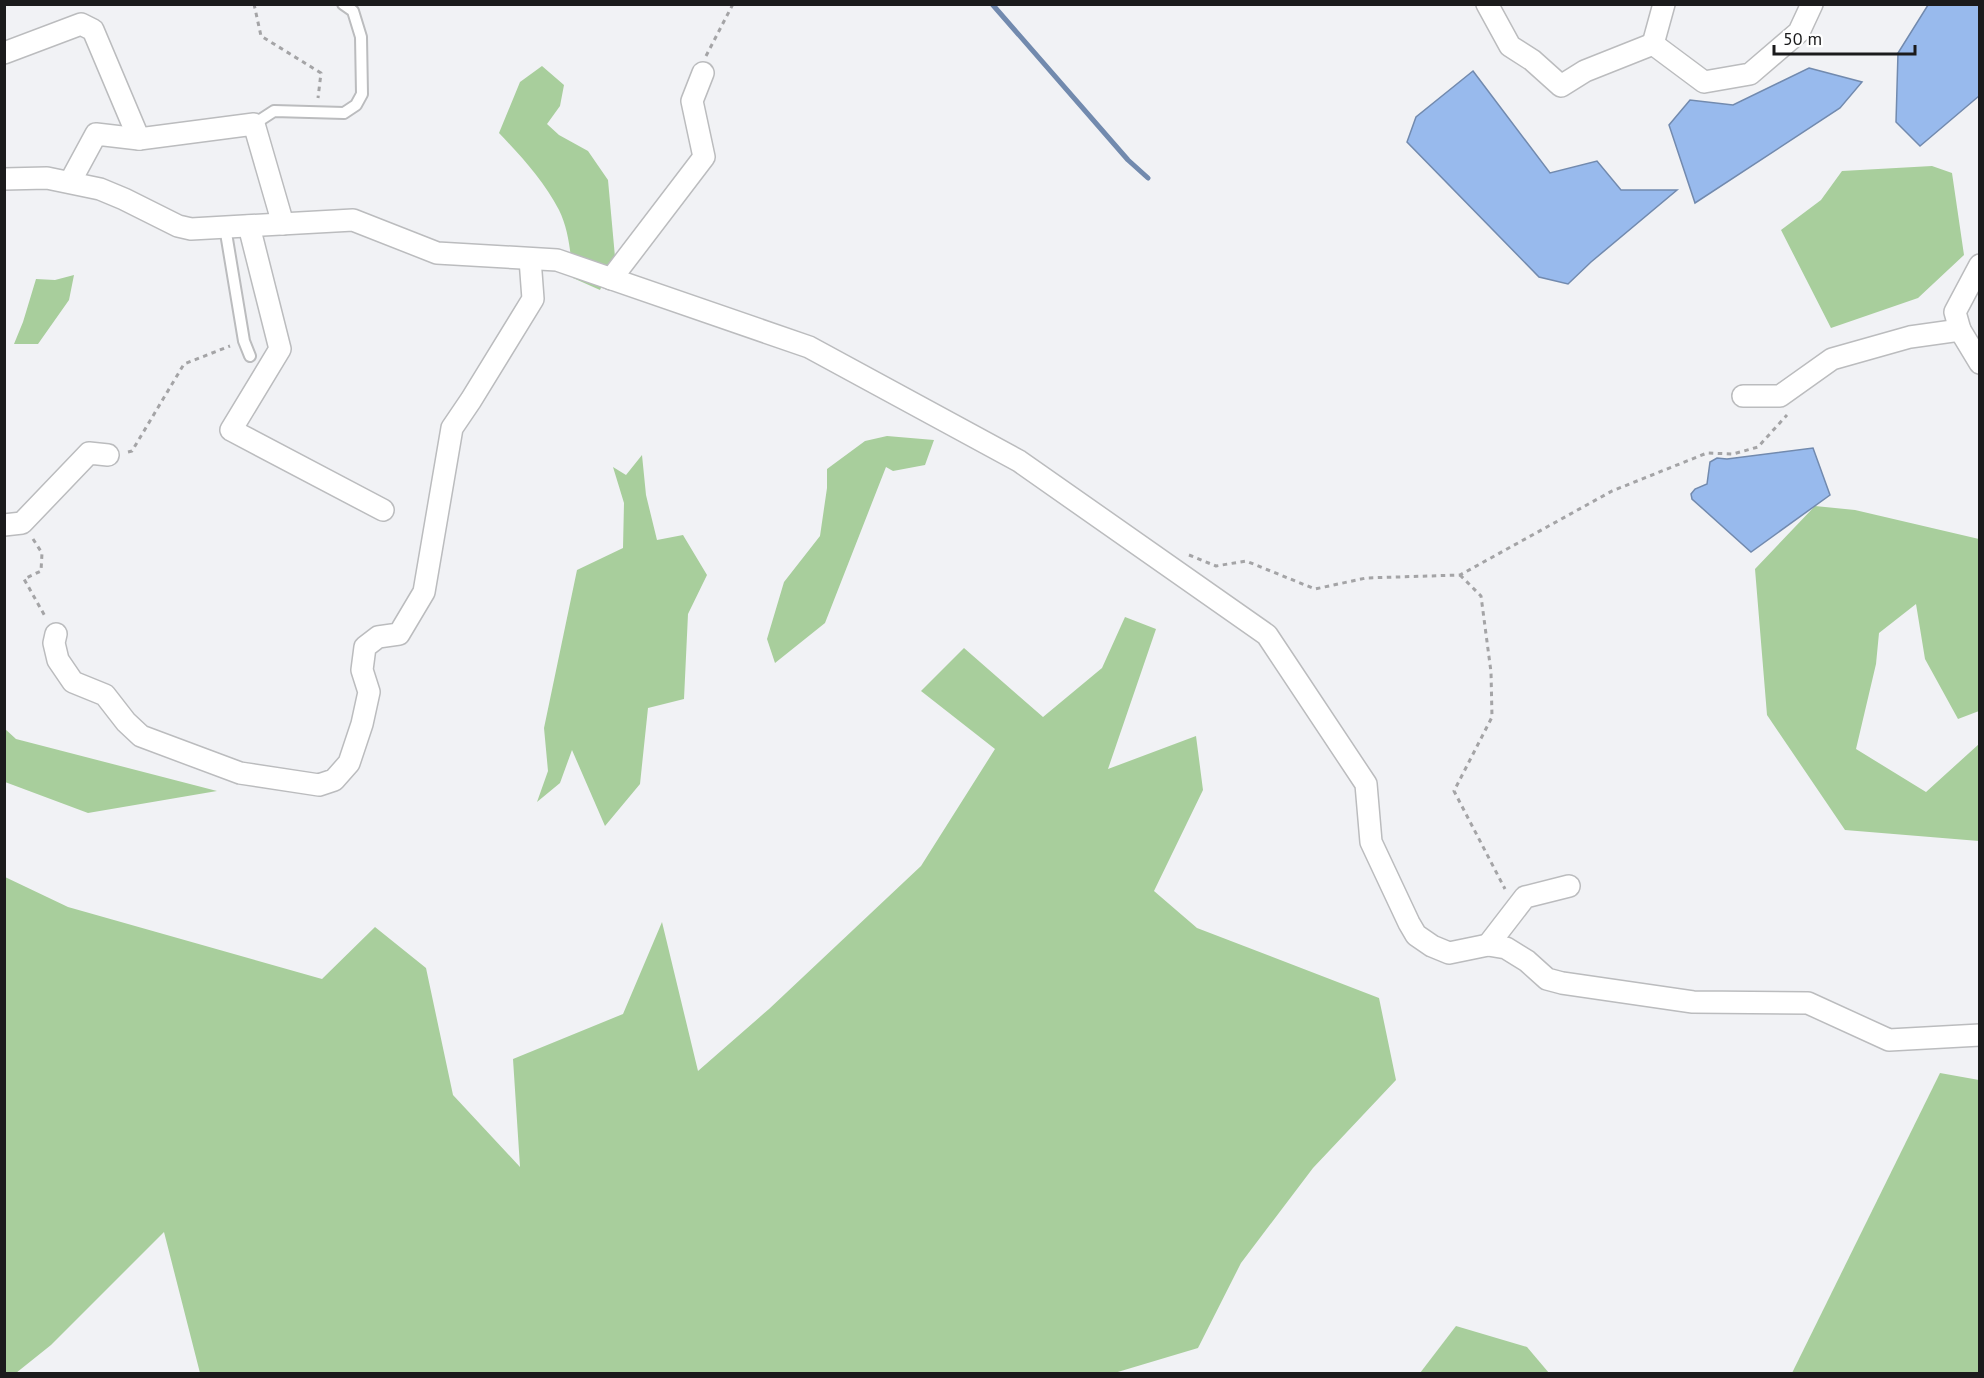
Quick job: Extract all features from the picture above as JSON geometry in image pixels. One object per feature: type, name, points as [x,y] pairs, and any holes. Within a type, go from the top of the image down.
[{"type":"street","points":[[1487,4],[1510,46],[1532,60],[1561,86],[1585,71],[1653,44]]},
{"type":"street","points":[[1653,44],[1664,4]]},
{"type":"street","points":[[1653,44],[1704,82],[1750,74],[1799,32],[1812,4]]},
{"type":"street","points":[[4,53],[81,24],[93,30],[139,139]]},
{"type":"street","points":[[610,279],[704,156],[692,101],[703,73]]},
{"type":"street","points":[[70,182],[96,134],[139,139],[254,124],[283,224]]},
{"type":"street","points":[[4,179],[47,178],[100,189],[178,226],[191,229],[353,220],[436,253],[556,260],[809,347],[1019,461],[1267,635],[1366,784],[1371,842],[1416,935],[1432,946],[1449,953],[1488,945],[1506,948],[1527,961],[1547,979],[1562,983],[1693,1002],[1808,1003],[1889,1040],[1980,1035]]},
{"type":"street","points":[[249,226],[280,349],[231,430],[383,510]]},
{"type":"street","points":[[56,634],[54,643],[58,660],[73,682],[105,695],[126,722],[141,736],[240,773],[319,785],[334,780],[349,763],[362,723],[369,692],[362,670],[365,647],[378,637],[399,634],[424,592],[452,428],[532,299],[530,259]]},
{"type":"street","points":[[1980,265],[1955,312],[1960,330],[1980,363]]},
{"type":"street","points":[[1743,396],[1780,396],[1832,358],[1910,337],[1960,330]]},
{"type":"street","points":[[13,524],[89,453],[108,455]]},
{"type":"street","points":[[1488,945],[1525,897],[1569,886]]},
{"type":"lane","points":[[254,124],[274,111],[344,113],[356,105],[362,93],[361,37],[352,11],[342,4]]},
{"type":"lane","points":[[225,227],[244,340],[250,356]]},
{"type":"path","points":[[254,4],[261,36],[321,73],[317,112]]},
{"type":"path","points":[[703,73],[706,55],[734,4]]},
{"type":"path","points":[[108,455],[132,451],[184,364],[244,340]]},
{"type":"path","points":[[1189,554],[1216,566],[1245,561],[1316,589],[1366,578],[1460,575],[1612,491],[1707,453],[1733,454],[1758,447],[1788,413]]},
{"type":"path","points":[[13,524],[42,553],[41,571],[24,579],[56,634]]},
{"type":"path","points":[[1460,575],[1481,596],[1491,672],[1492,717],[1454,791],[1516,909]]},
{"type":"green space","points":[[542,66],[564,85],[560,106],[547,124],[559,135],[588,151],[608,180],[615,257],[600,290],[573,278],[567,235],[559,210],[539,179],[499,133],[520,82]]},
{"type":"green space","points":[[1932,166],[1952,173],[1964,255],[1918,298],[1831,328],[1781,230],[1821,200],[1842,171]]},
{"type":"green space","points":[[74,275],[69,300],[38,344],[14,344],[36,279],[55,280]]},
{"type":"green space","points":[[887,436],[934,440],[925,465],[893,471],[886,467],[825,623],[775,663],[767,639],[784,582],[820,536],[827,488],[827,469],[865,441]]},
{"type":"green space","points":[[642,455],[646,495],[657,540],[683,535],[707,575],[688,614],[684,699],[648,708],[640,784],[605,826],[572,750],[560,783],[537,802],[548,771],[544,728],[577,570],[623,548],[624,503],[613,467],[626,475]]},
{"type":"green space","points":[[1815,506],[1855,510],[1979,539],[1979,711],[1958,719],[1925,659],[1916,604],[1879,633],[1876,664],[1856,749],[1926,792],[1979,744],[1979,841],[1845,830],[1767,715],[1755,569]]},
{"type":"green space","points":[[1125,617],[1156,629],[1108,769],[1196,736],[1203,790],[1154,891],[1197,928],[1379,998],[1396,1080],[1313,1168],[1241,1263],[1198,1348],[1111,1374],[200,1373],[164,1232],[51,1345],[16,1373],[5,1373],[5,877],[68,907],[322,979],[375,927],[426,968],[453,1095],[520,1167],[513,1059],[623,1014],[662,922],[698,1071],[769,1009],[921,866],[995,749],[921,691],[964,648],[1043,717],[1102,668]]},
{"type":"green space","points":[[4,728],[16,739],[217,791],[88,813],[5,782]]},
{"type":"green space","points":[[1940,1073],[1979,1080],[1979,1373],[1792,1373]]},
{"type":"green space","points":[[1456,1326],[1527,1347],[1549,1373],[1420,1373]]},
{"type":"water","points":[[1928,5],[1979,5],[1979,96],[1920,146],[1896,122],[1898,53]]},
{"type":"water","points":[[1809,68],[1862,82],[1840,108],[1695,203],[1669,125],[1690,100],[1733,105]]},
{"type":"water","points":[[1473,71],[1550,173],[1597,161],[1621,190],[1677,190],[1568,284],[1539,277],[1407,142],[1416,117]]},
{"type":"water","points":[[1813,448],[1830,495],[1751,552],[1692,499],[1691,494],[1695,489],[1707,484],[1710,462],[1717,458],[1727,459]]},
{"type":"waterway","points":[[992,4],[1128,160],[1148,178]]}]
